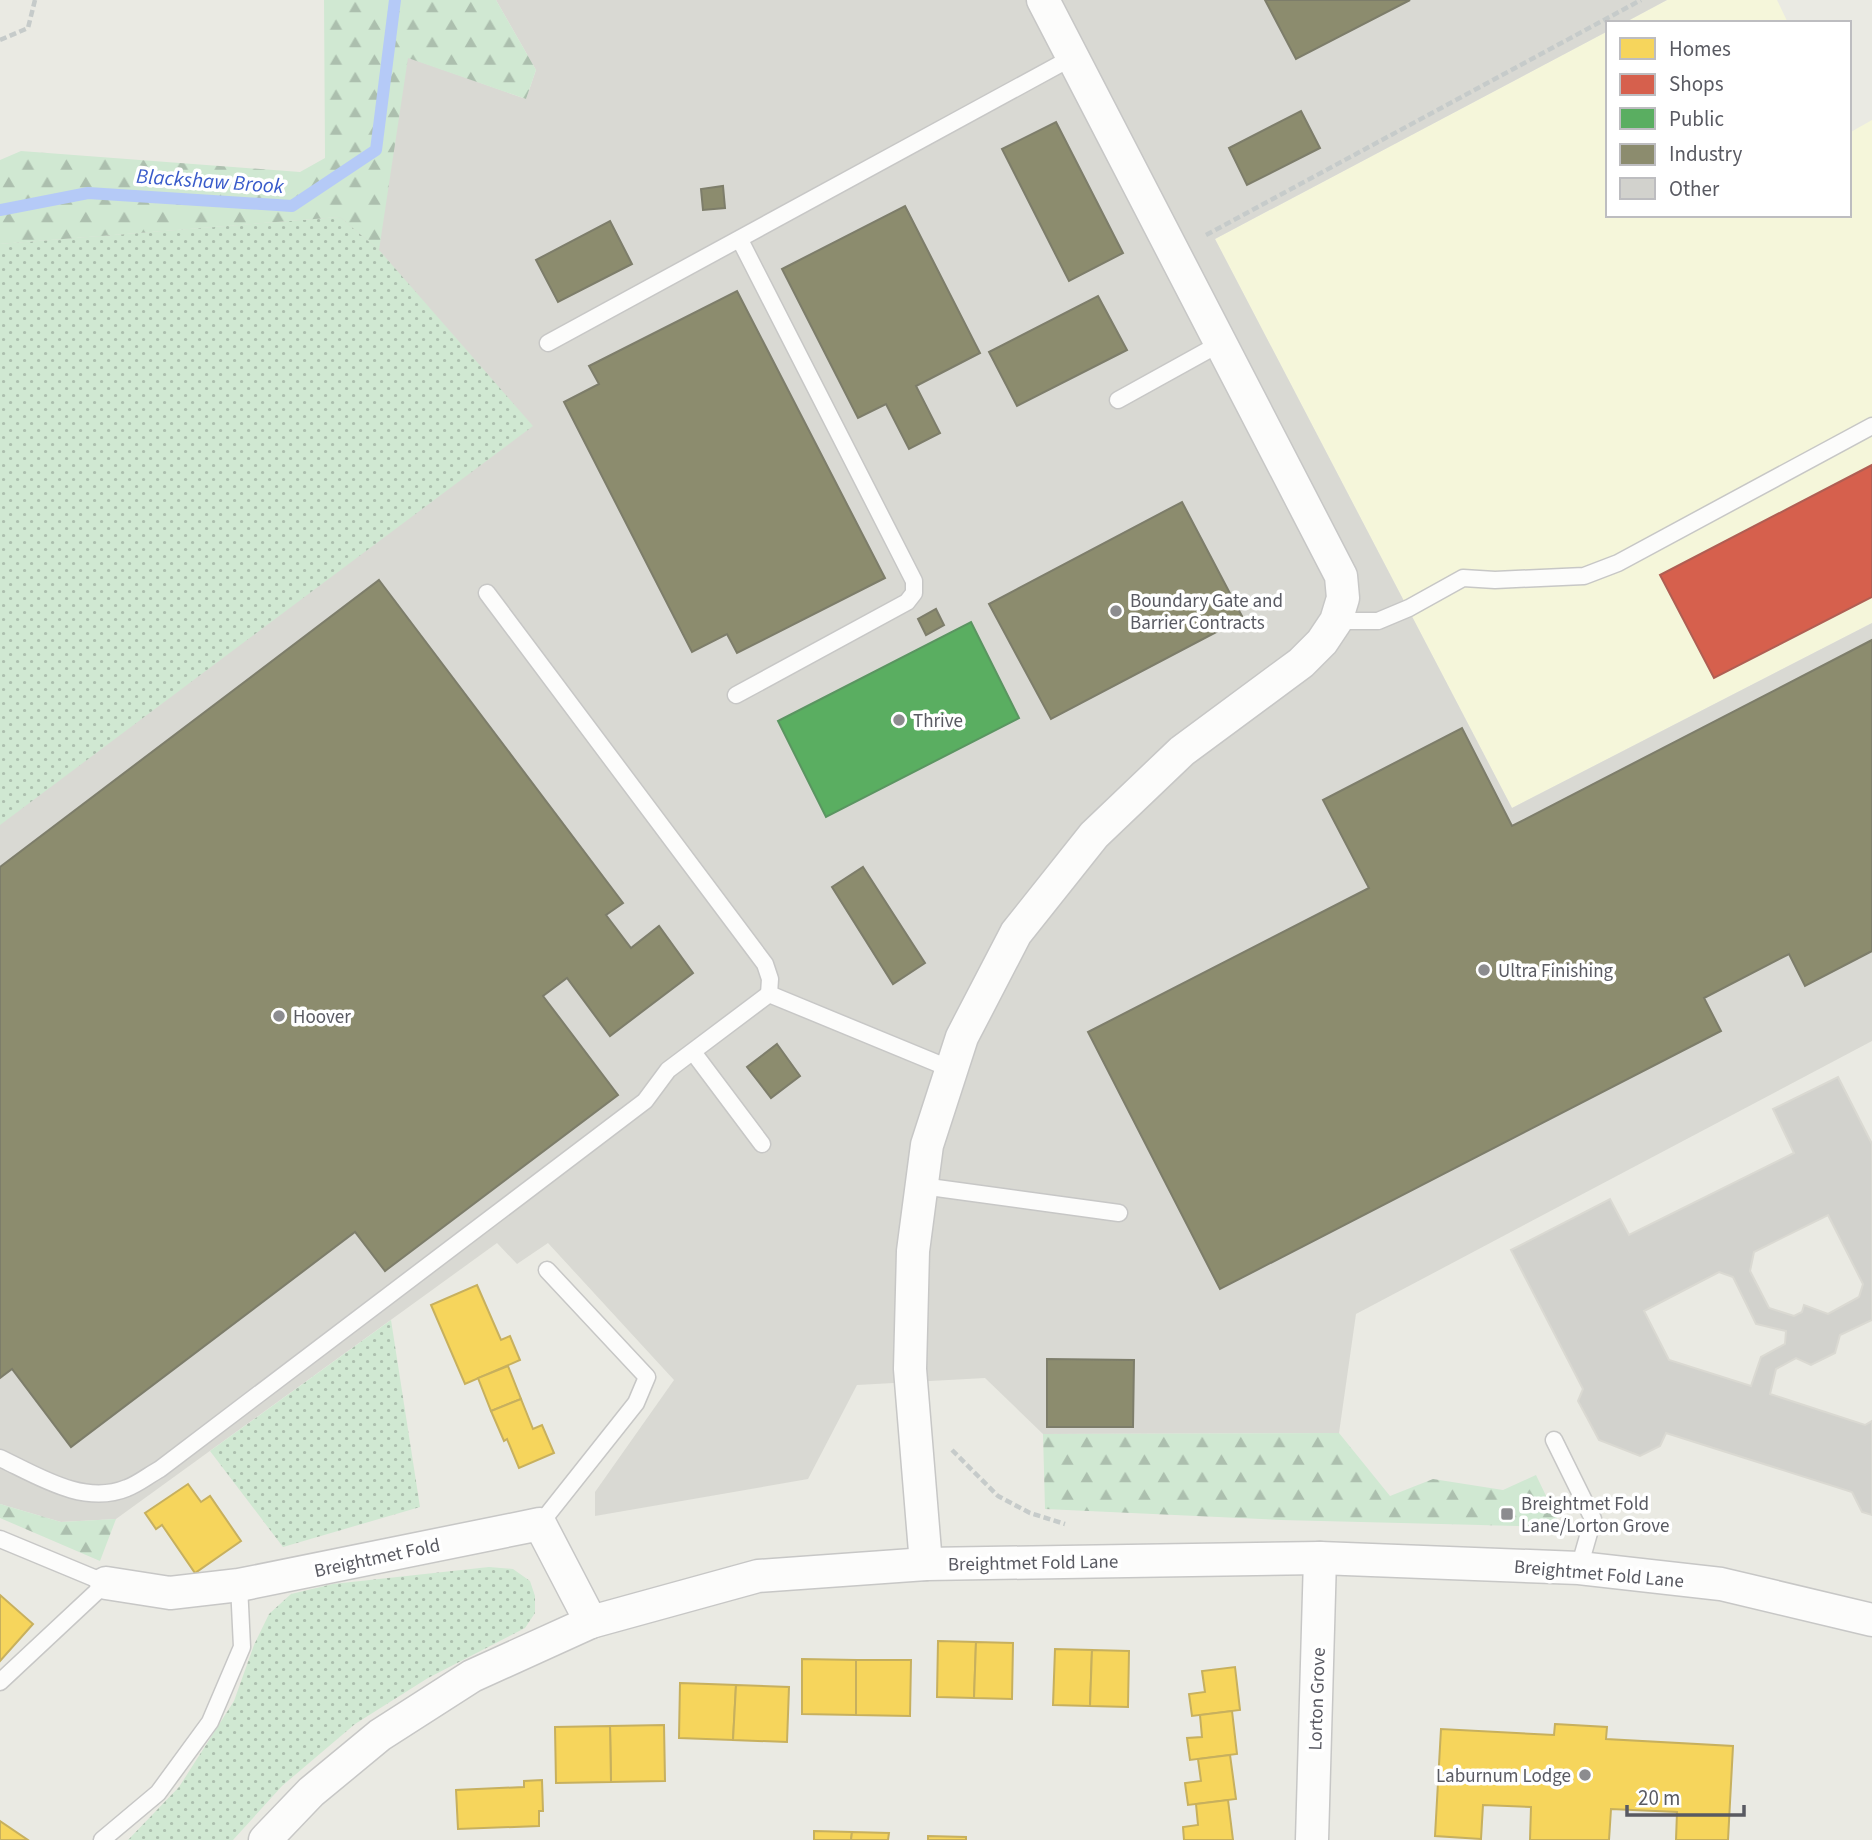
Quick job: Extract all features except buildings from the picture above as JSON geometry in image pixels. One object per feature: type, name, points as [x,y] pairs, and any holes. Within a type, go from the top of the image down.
[{"type":"street","points":[[926,1564],[910,1370],[913,1251],[927,1145],[962,1037],[1016,933],[1094,835],[1182,751],[1301,663],[1322,642],[1336,621],[1343,597],[1341,576],[1043,0]]},
{"type":"street","points":[[540,1524],[591,1622]]},
{"type":"street","name":"Breightmet Fold","points":[[106,1583],[170,1593],[239,1585],[540,1524]]},
{"type":"street","name":"Breightmet Fold Lane","points":[[265,1840],[311,1792],[380,1735],[472,1676],[591,1622],[758,1576],[926,1564],[1320,1558],[1580,1568],[1721,1584],[1872,1620]]},
{"type":"street","name":"Lorton Grove","points":[[1312,1840],[1320,1558]]},
{"type":"lane","points":[[548,343],[1073,57]]},
{"type":"lane","points":[[736,695],[907,601],[914,593],[914,581],[740,240]]},
{"type":"lane","points":[[1118,400],[1221,343]]},
{"type":"lane","points":[[1336,621],[1378,621],[1409,608],[1463,578],[1495,580],[1584,576],[1618,563],[1872,426]]},
{"type":"lane","points":[[0,1458],[60,1488],[105,1494],[128,1488],[160,1469],[645,1101],[668,1070],[769,994],[770,979],[765,964],[487,593]]},
{"type":"lane","points":[[769,994],[951,1069]]},
{"type":"lane","points":[[693,1052],[762,1144]]},
{"type":"lane","points":[[922,1186],[1119,1213]]},
{"type":"lane","points":[[540,1524],[636,1403],[647,1377],[547,1270]]},
{"type":"lane","points":[[1554,1440],[1593,1520],[1580,1568]]},
{"type":"lane","points":[[0,1539],[106,1583],[0,1682]]},
{"type":"lane","points":[[102,1840],[158,1793],[210,1722],[242,1647],[239,1585]]},
{"type":"path","points":[[0,40],[28,28],[35,0]]},
{"type":"path","points":[[1174,253],[1642,0]]},
{"type":"path","points":[[915,1427],[955,1452],[998,1496],[1030,1513],[1066,1524]]},
{"type":"shaded area","points":[[496,0],[1667,0],[1628,21],[1606,21],[1606,32],[1215,239],[1512,808],[1872,623],[1872,1041],[1356,1314],[1339,1433],[1043,1434],[985,1378],[857,1385],[808,1479],[595,1516],[595,1492],[674,1380],[548,1243],[517,1264],[497,1243],[116,1519],[61,1522],[0,1504],[0,244],[340,217],[398,114],[407,57],[526,99],[536,70]]},
{"type":"shaded area","points":[[1667,0],[1777,0],[1787,21],[1628,21]]},
{"type":"shaded area","points":[[1606,32],[1606,217],[1851,217],[1851,132],[1872,120],[1872,623],[1512,808],[1215,239]]},
{"type":"green space","points":[[324,0],[496,0],[536,70],[526,99],[408,58],[379,250],[340,217],[0,244],[0,160],[21,151],[300,172],[325,158]]},
{"type":"green space","points":[[340,217],[379,250],[533,426],[0,825],[0,244]]},
{"type":"green space","points":[[391,1320],[420,1507],[283,1547],[210,1451]]},
{"type":"green space","points":[[1339,1433],[1390,1496],[1433,1479],[1503,1490],[1536,1475],[1561,1527],[1281,1520],[1045,1509],[1043,1434]]},
{"type":"green space","points":[[0,1504],[61,1522],[116,1519],[100,1561],[0,1518]]},
{"type":"green space","points":[[489,1567],[513,1569],[530,1581],[535,1596],[535,1613],[525,1628],[428,1678],[355,1724],[282,1786],[233,1840],[128,1840],[179,1787],[234,1701],[254,1645],[269,1614],[291,1594],[333,1584]]},
{"type":"waterway","name":"Blackshaw Brook","points":[[0,210],[88,193],[292,206],[376,150],[395,0]]},
{"type":"place","name":"Boundary Gate and Barrier Contracts","points":[[1116,611]]},
{"type":"place","name":"Thrive","points":[[899,720]]},
{"type":"place","name":"Ultra Finishing","points":[[1484,970]]},
{"type":"place","name":"Hoover","points":[[279,1016]]},
{"type":"place","name":"Breightmet Fold Lane/Lorton Grove","points":[[1507,1514]]},
{"type":"place","name":"Laburnum Lodge","points":[[1585,1775]]}]
